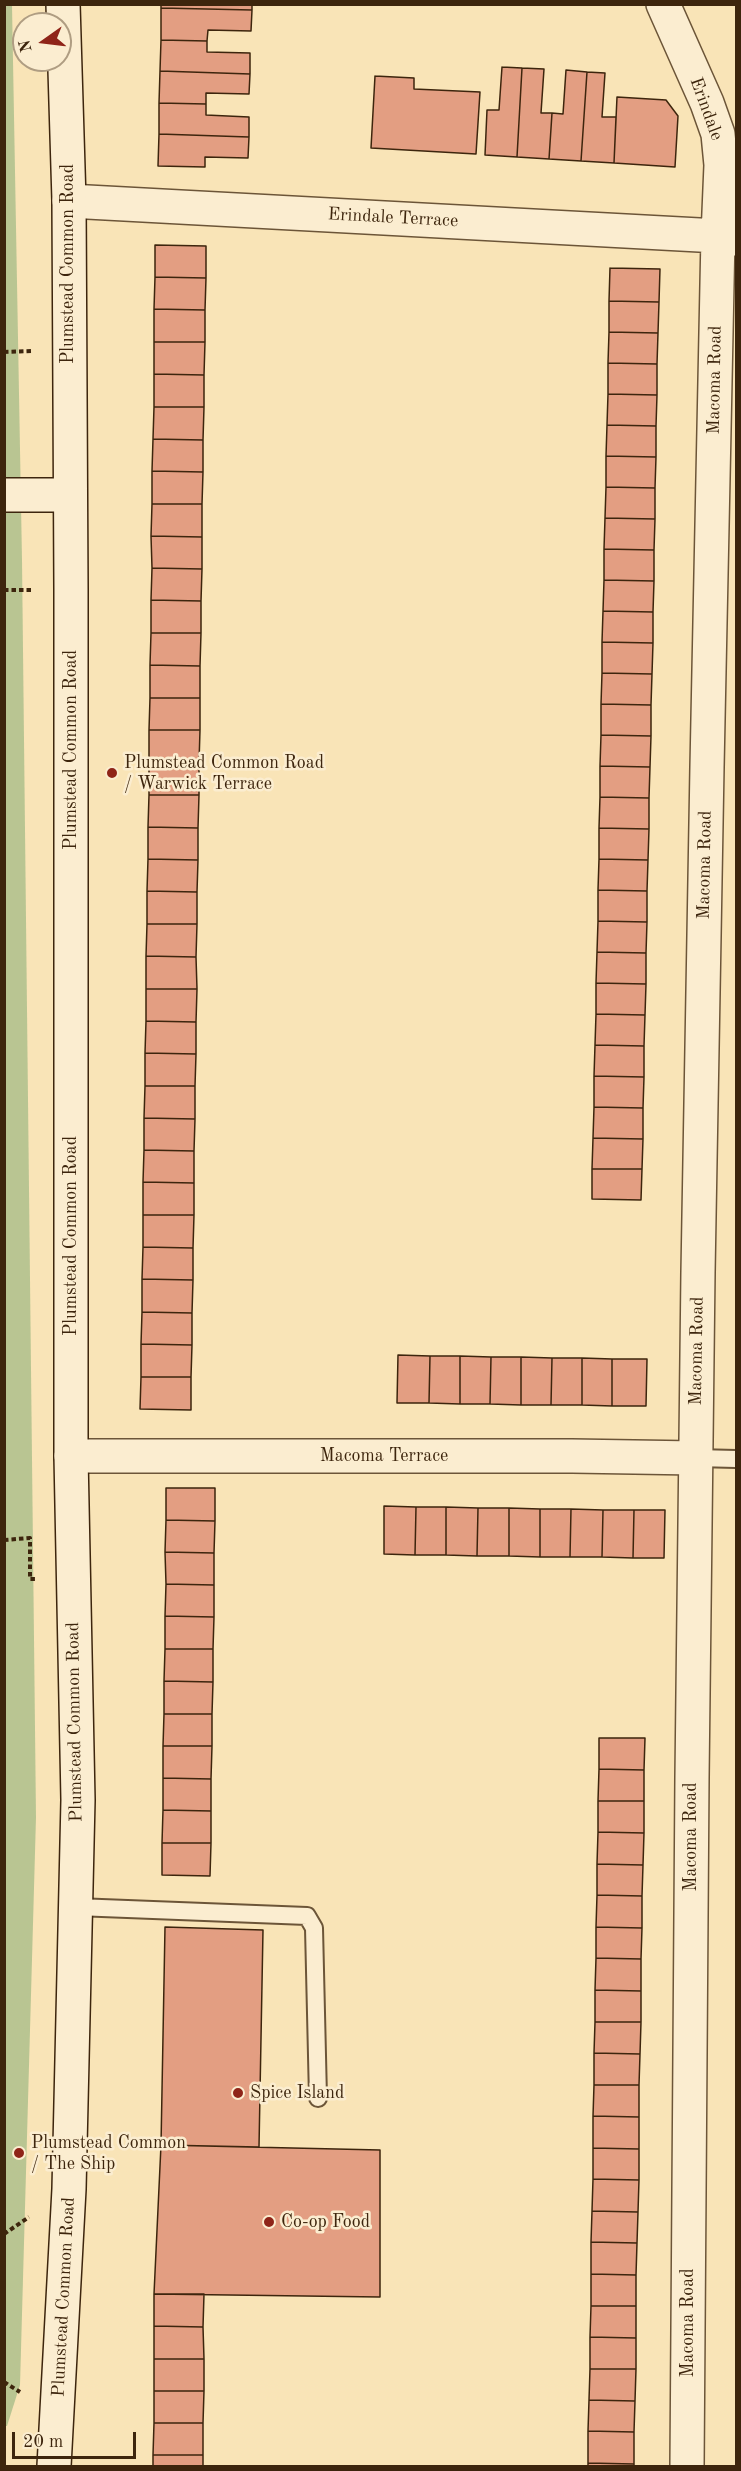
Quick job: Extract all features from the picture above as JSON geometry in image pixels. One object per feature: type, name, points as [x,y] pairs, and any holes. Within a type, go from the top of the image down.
[{"type":"street","name":"Plumstead Common Road","points":[[54,2466],[69,2201],[78,1800],[71,1456],[69,201],[63,4]]},
{"type":"street","name":"Erindale","points":[[663,4],[718,134],[727,238]]},
{"type":"street","name":"Erindale Terrace","points":[[69,201],[727,238]]},
{"type":"street","name":"Macoma Road","points":[[687,2466],[696,1458],[706,768],[727,238]]},
{"type":"street","points":[[4,495],[70,495]]},
{"type":"street","name":"Macoma Terrace","points":[[71,1456],[696,1458]]},
{"type":"lane","points":[[696,1458],[736,1459]]},
{"type":"lane","points":[[76,1907],[307,1916],[314,1928],[318,2098]]},
{"type":"path","points":[[4,352],[40,351]]},
{"type":"path","points":[[4,590],[40,590]]},
{"type":"path","points":[[4,1540],[30,1538],[30,1579],[38,1579]]},
{"type":"green space","points":[[4,5],[12,5],[22,560],[36,1817],[20,2385],[7,2426],[5,2426]]},
{"type":"building","points":[[161,4],[252,4],[252,10],[161,8]]},
{"type":"building","points":[[161,8],[252,10],[251,31],[208,30],[207,41],[161,40]]},
{"type":"building","points":[[161,40],[207,41],[207,52],[250,53],[250,74],[160,71]]},
{"type":"building","points":[[502,67],[522,68],[517,157],[485,155],[487,110],[499,110]]},
{"type":"building","points":[[522,68],[544,69],[541,113],[552,113],[549,159],[517,157]]},
{"type":"building","points":[[566,70],[587,72],[581,161],[549,159],[552,113],[563,114]]},
{"type":"building","points":[[160,71],[250,74],[249,94],[206,93],[206,104],[159,103]]},
{"type":"building","points":[[587,72],[605,73],[602,117],[616,117],[614,163],[581,161]]},
{"type":"building","points":[[375,76],[414,78],[414,89],[480,92],[476,154],[371,148]]},
{"type":"building","points":[[617,97],[666,100],[678,116],[675,167],[614,163]]},
{"type":"building","points":[[159,103],[206,104],[206,115],[249,117],[249,137],[159,134]]},
{"type":"building","points":[[159,134],[249,137],[248,158],[205,157],[205,167],[158,166]]},
{"type":"building","points":[[155,245],[206,246],[206,278],[155,277]]},
{"type":"building","points":[[610,268],[660,269],[659,302],[609,301]]},
{"type":"building","points":[[155,277],[206,278],[205,310],[154,309]]},
{"type":"building","points":[[609,301],[659,302],[658,333],[609,332]]},
{"type":"building","points":[[154,309],[205,310],[205,342],[154,342]]},
{"type":"building","points":[[609,332],[658,333],[657,364],[608,363]]},
{"type":"building","points":[[154,342],[205,342],[204,375],[154,374]]},
{"type":"building","points":[[608,363],[657,364],[657,395],[608,394]]},
{"type":"building","points":[[154,374],[204,375],[204,407],[154,407]]},
{"type":"building","points":[[608,394],[657,395],[656,426],[607,425]]},
{"type":"building","points":[[154,407],[204,407],[203,440],[153,439]]},
{"type":"building","points":[[607,425],[656,426],[656,457],[606,456]]},
{"type":"building","points":[[153,439],[203,440],[203,472],[152,471]]},
{"type":"building","points":[[606,456],[656,457],[655,488],[606,487]]},
{"type":"building","points":[[152,471],[203,472],[202,504],[152,504]]},
{"type":"building","points":[[606,487],[655,488],[655,519],[605,518]]},
{"type":"building","points":[[152,504],[202,504],[202,537],[151,536]]},
{"type":"building","points":[[605,518],[655,519],[654,550],[604,549]]},
{"type":"building","points":[[151,536],[202,537],[202,569],[152,568]]},
{"type":"building","points":[[604,549],[654,550],[654,581],[604,580]]},
{"type":"building","points":[[152,568],[202,569],[201,601],[151,600]]},
{"type":"building","points":[[604,580],[654,581],[653,612],[603,611]]},
{"type":"building","points":[[151,600],[201,601],[201,633],[151,633]]},
{"type":"building","points":[[603,611],[653,612],[653,643],[602,642]]},
{"type":"building","points":[[151,633],[201,633],[200,666],[150,665]]},
{"type":"building","points":[[602,642],[653,643],[652,674],[602,673]]},
{"type":"building","points":[[150,665],[200,666],[200,698],[150,698]]},
{"type":"building","points":[[602,673],[652,674],[651,705],[601,704]]},
{"type":"building","points":[[150,698],[200,698],[200,730],[149,730]]},
{"type":"building","points":[[601,704],[651,705],[651,736],[601,735]]},
{"type":"building","points":[[149,730],[200,730],[199,763],[149,762]]},
{"type":"building","points":[[601,735],[651,736],[650,767],[600,766]]},
{"type":"building","points":[[149,762],[199,763],[199,795],[149,795]]},
{"type":"building","points":[[600,766],[650,767],[649,798],[600,797]]},
{"type":"building","points":[[149,795],[199,795],[198,828],[148,827]]},
{"type":"building","points":[[600,797],[649,798],[649,829],[599,828]]},
{"type":"building","points":[[148,827],[198,828],[198,860],[148,859]]},
{"type":"building","points":[[599,828],[649,829],[648,860],[599,859]]},
{"type":"building","points":[[148,859],[198,860],[197,892],[147,891]]},
{"type":"building","points":[[599,859],[648,860],[647,891],[598,890]]},
{"type":"building","points":[[598,890],[647,891],[647,922],[598,921]]},
{"type":"building","points":[[147,891],[197,892],[197,924],[147,924]]},
{"type":"building","points":[[598,921],[647,922],[646,953],[597,952]]},
{"type":"building","points":[[147,924],[197,924],[196,957],[146,956]]},
{"type":"building","points":[[597,952],[646,953],[646,984],[596,983]]},
{"type":"building","points":[[146,956],[196,957],[197,989],[146,989]]},
{"type":"building","points":[[596,983],[646,984],[645,1015],[596,1014]]},
{"type":"building","points":[[146,989],[197,989],[196,1022],[146,1021]]},
{"type":"building","points":[[596,1014],[645,1015],[644,1046],[595,1045]]},
{"type":"building","points":[[146,1021],[196,1022],[196,1054],[145,1053]]},
{"type":"building","points":[[595,1045],[644,1046],[644,1077],[594,1076]]},
{"type":"building","points":[[145,1053],[196,1054],[195,1086],[145,1086]]},
{"type":"building","points":[[594,1076],[644,1077],[643,1108],[594,1107]]},
{"type":"building","points":[[145,1086],[195,1086],[195,1119],[144,1118]]},
{"type":"building","points":[[594,1107],[643,1108],[643,1139],[593,1138]]},
{"type":"building","points":[[144,1118],[195,1119],[194,1151],[144,1150]]},
{"type":"building","points":[[593,1138],[643,1139],[642,1169],[592,1169]]},
{"type":"building","points":[[144,1150],[194,1151],[194,1183],[143,1182]]},
{"type":"building","points":[[592,1169],[642,1169],[641,1200],[592,1199]]},
{"type":"building","points":[[143,1182],[194,1183],[194,1215],[143,1215]]},
{"type":"building","points":[[143,1215],[194,1215],[193,1248],[143,1247]]},
{"type":"building","points":[[143,1247],[193,1248],[193,1280],[142,1279]]},
{"type":"building","points":[[142,1279],[193,1280],[192,1313],[142,1312]]},
{"type":"building","points":[[142,1312],[192,1313],[192,1345],[141,1344]]},
{"type":"building","points":[[141,1344],[192,1345],[191,1377],[141,1377]]},
{"type":"building","points":[[398,1355],[430,1356],[429,1403],[397,1403]]},
{"type":"building","points":[[430,1356],[460,1356],[460,1404],[429,1403]]},
{"type":"building","points":[[460,1356],[491,1357],[490,1404],[460,1404]]},
{"type":"building","points":[[491,1357],[521,1357],[521,1405],[490,1404]]},
{"type":"building","points":[[521,1357],[552,1358],[551,1405],[521,1405]]},
{"type":"building","points":[[552,1358],[582,1358],[582,1405],[551,1405]]},
{"type":"building","points":[[582,1358],[612,1359],[612,1406],[582,1405]]},
{"type":"building","points":[[612,1359],[647,1359],[646,1406],[612,1406]]},
{"type":"building","points":[[141,1377],[191,1377],[191,1410],[140,1409]]},
{"type":"building","points":[[166,1488],[215,1488],[215,1521],[166,1520]]},
{"type":"building","points":[[384,1506],[416,1507],[415,1555],[384,1554]]},
{"type":"building","points":[[416,1507],[446,1507],[446,1555],[415,1555]]},
{"type":"building","points":[[446,1507],[478,1508],[477,1556],[446,1555]]},
{"type":"building","points":[[478,1508],[509,1508],[509,1556],[477,1556]]},
{"type":"building","points":[[509,1508],[540,1509],[540,1557],[509,1556]]},
{"type":"building","points":[[540,1509],[571,1509],[570,1557],[540,1557]]},
{"type":"building","points":[[571,1509],[603,1510],[602,1557],[570,1557]]},
{"type":"building","points":[[603,1510],[634,1510],[633,1558],[602,1557]]},
{"type":"building","points":[[634,1510],[665,1510],[664,1558],[633,1558]]},
{"type":"building","points":[[166,1520],[215,1521],[214,1553],[165,1552]]},
{"type":"building","points":[[165,1552],[214,1553],[214,1585],[166,1584]]},
{"type":"building","points":[[166,1584],[214,1585],[214,1617],[165,1616]]},
{"type":"building","points":[[165,1616],[214,1617],[213,1649],[165,1649]]},
{"type":"building","points":[[165,1649],[213,1649],[213,1682],[164,1681]]},
{"type":"building","points":[[164,1681],[213,1682],[212,1714],[164,1714]]},
{"type":"building","points":[[164,1714],[212,1714],[212,1746],[163,1746]]},
{"type":"building","points":[[599,1738],[645,1738],[644,1770],[599,1769]]},
{"type":"building","points":[[163,1746],[212,1746],[211,1779],[163,1778]]},
{"type":"building","points":[[599,1769],[644,1770],[644,1801],[598,1801]]},
{"type":"building","points":[[163,1778],[211,1779],[211,1811],[163,1810]]},
{"type":"building","points":[[598,1801],[644,1801],[644,1833],[598,1832]]},
{"type":"building","points":[[163,1810],[211,1811],[211,1843],[162,1843]]},
{"type":"building","points":[[598,1832],[644,1833],[643,1865],[597,1864]]},
{"type":"building","points":[[162,1843],[211,1843],[210,1876],[162,1875]]},
{"type":"building","points":[[597,1864],[643,1865],[642,1896],[597,1895]]},
{"type":"building","points":[[597,1895],[642,1896],[642,1928],[596,1927]]},
{"type":"building","points":[[165,1927],[263,1930],[259,2147],[161,2145]]},
{"type":"building","points":[[596,1927],[642,1928],[641,1959],[596,1958]]},
{"type":"building","points":[[596,1958],[641,1959],[641,1991],[595,1990]]},
{"type":"building","points":[[595,1990],[641,1991],[641,2022],[595,2022]]},
{"type":"building","points":[[595,2022],[641,2022],[640,2054],[594,2053]]},
{"type":"building","points":[[594,2053],[640,2054],[639,2085],[594,2085]]},
{"type":"building","points":[[594,2085],[639,2085],[639,2117],[593,2116]]},
{"type":"building","points":[[593,2116],[639,2117],[639,2149],[593,2148]]},
{"type":"building","name":"Co-op Food","points":[[161,2145],[380,2150],[380,2297],[154,2294]]},
{"type":"building","points":[[593,2148],[639,2149],[639,2180],[593,2179]]},
{"type":"building","points":[[593,2179],[639,2180],[638,2212],[592,2211]]},
{"type":"building","points":[[592,2211],[638,2212],[637,2243],[591,2242]]},
{"type":"building","points":[[591,2242],[637,2243],[636,2275],[591,2274]]},
{"type":"building","points":[[591,2274],[636,2275],[636,2306],[591,2306]]},
{"type":"building","points":[[154,2294],[204,2294],[203,2327],[154,2326]]},
{"type":"building","points":[[591,2306],[636,2306],[636,2338],[590,2337]]},
{"type":"building","points":[[154,2326],[203,2327],[204,2359],[154,2359]]},
{"type":"building","points":[[590,2337],[636,2338],[636,2369],[590,2369]]},
{"type":"building","points":[[154,2359],[204,2359],[204,2391],[154,2391]]},
{"type":"building","points":[[590,2369],[636,2369],[635,2401],[589,2400]]},
{"type":"building","points":[[154,2391],[204,2391],[203,2423],[154,2423]]},
{"type":"building","points":[[589,2400],[635,2401],[634,2432],[588,2431]]},
{"type":"building","points":[[154,2423],[203,2423],[203,2455],[153,2455]]},
{"type":"building","points":[[588,2431],[634,2432],[634,2464],[588,2463]]},
{"type":"building","points":[[153,2455],[203,2455],[203,2466],[153,2466]]},
{"type":"building","points":[[588,2463],[634,2464],[634,2466],[588,2466]]},
{"type":"place","name":"Plumstead Common Road / Warwick Terrace","points":[[112,773]]},
{"type":"place","name":"Spice Island","points":[[238,2093]]},
{"type":"place","name":"Plumstead Common / The Ship","points":[[19,2153]]},
{"type":"place","name":"Co-op Food","points":[[269,2222]]}]
